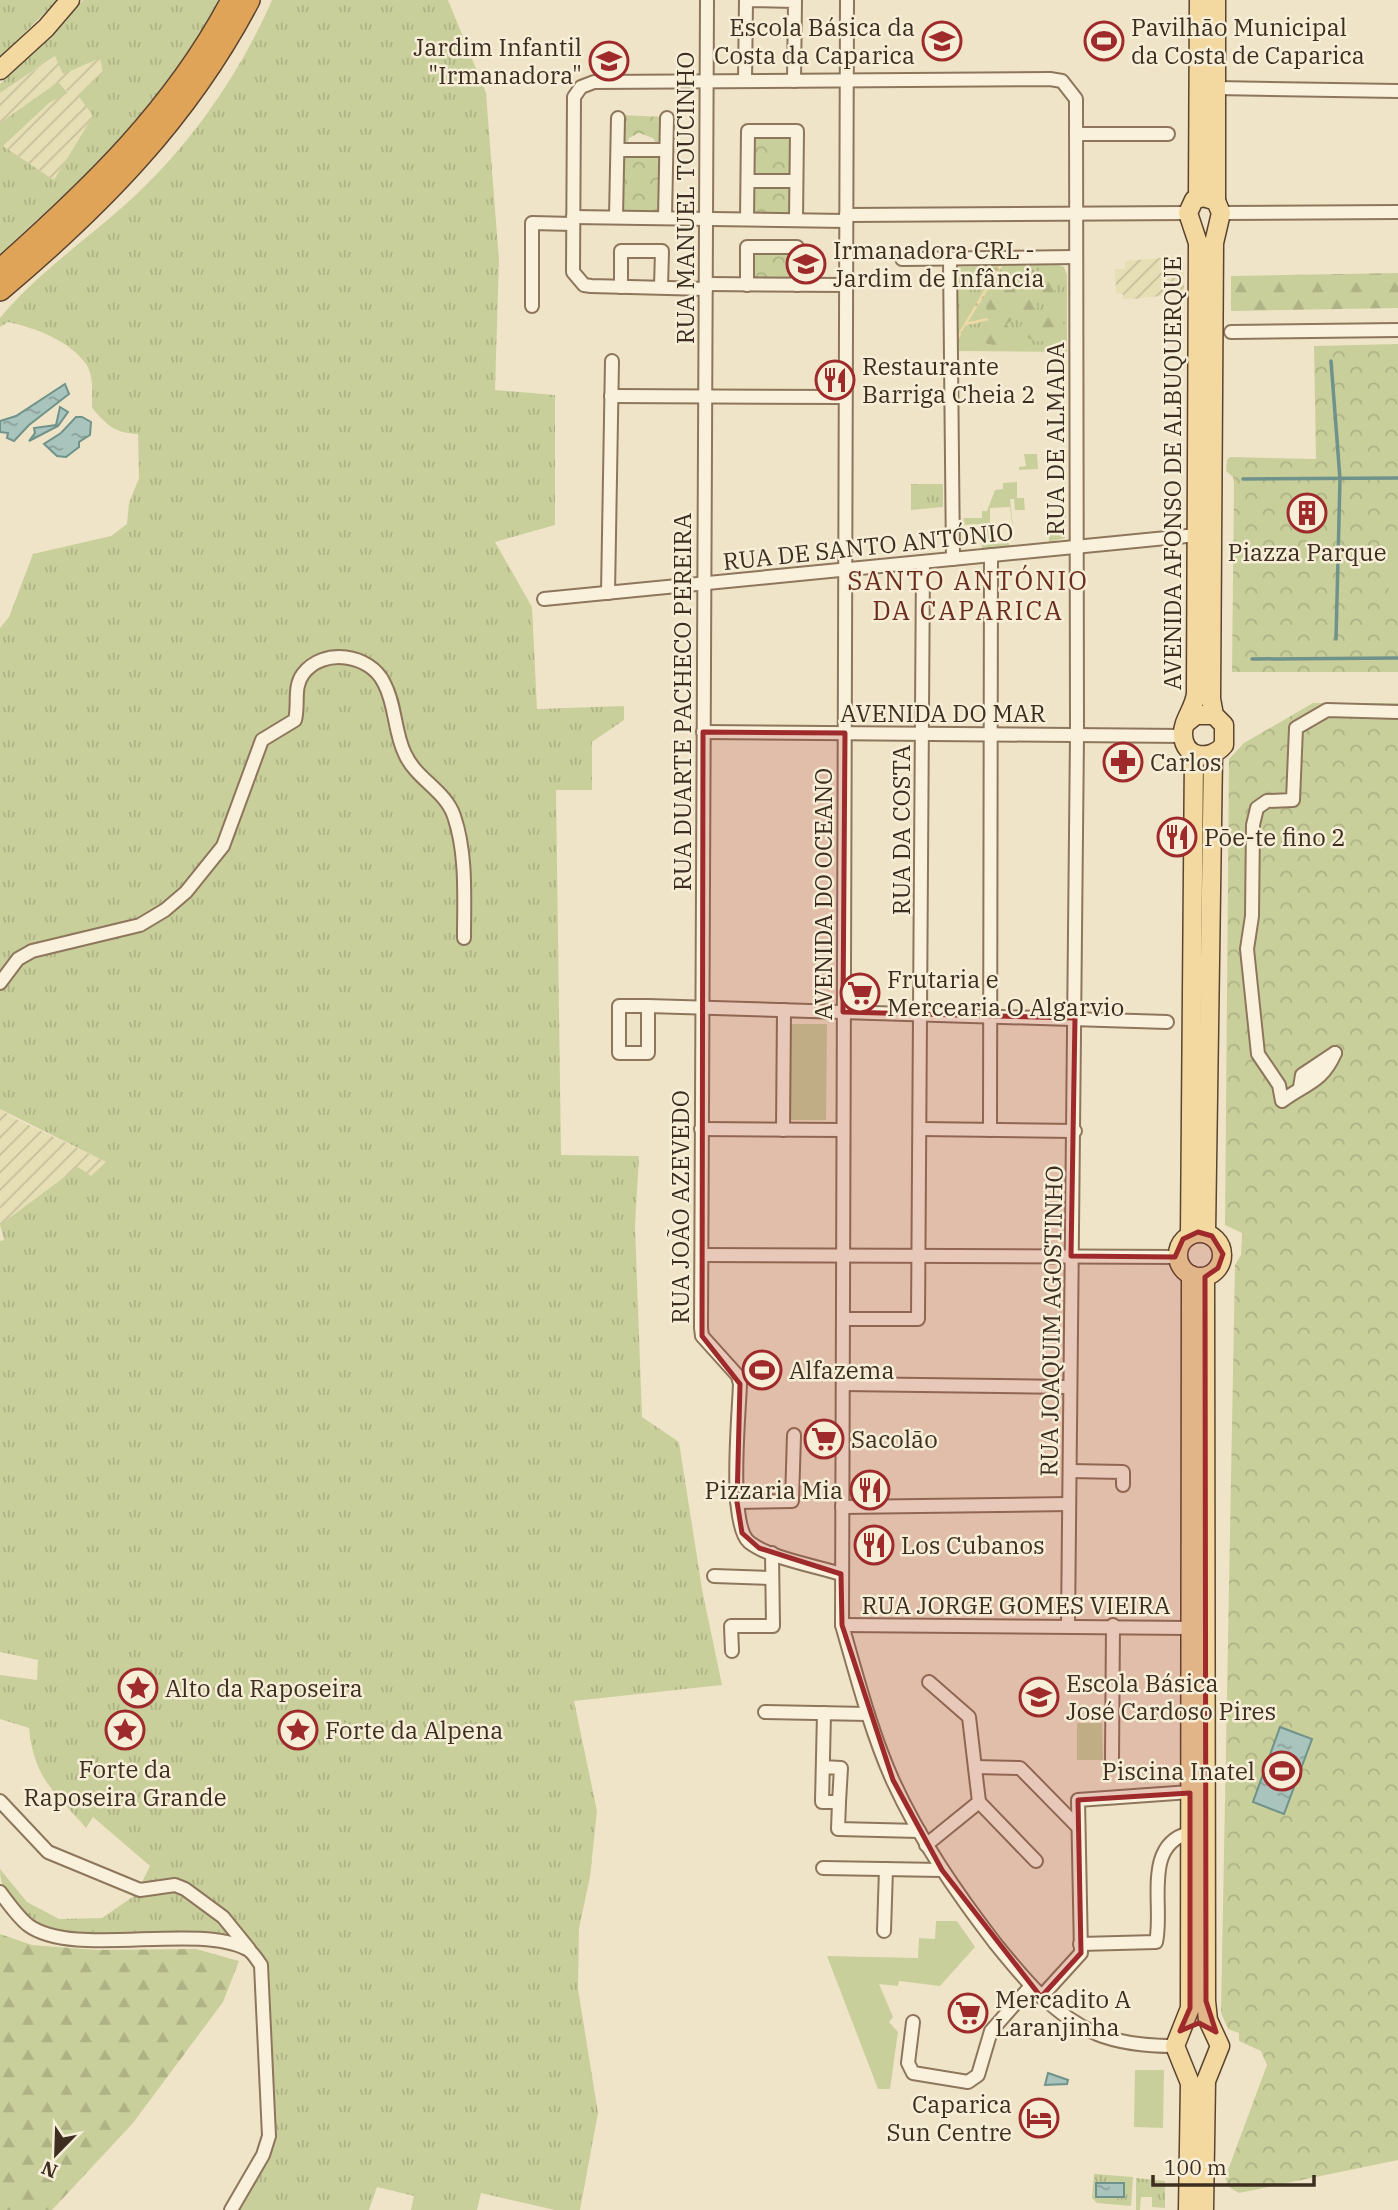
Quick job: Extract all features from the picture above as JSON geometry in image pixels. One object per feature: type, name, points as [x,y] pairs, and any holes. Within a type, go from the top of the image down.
[{"type":"highway","points":[[0,270],[89,189],[143,133],[192,67],[232,0]]},
{"type":"highway","points":[[0,290],[109,191],[151,147],[209,69],[249,0]]},
{"type":"main road","points":[[0,70],[46,28],[70,0]]},
{"type":"main road","name":"AVENIDA AFONSO DE ALBUQUERQUE","points":[[1198,1234],[1210,777],[1213,755],[1224,745],[1226,732],[1214,715],[1211,703],[1214,230],[1205,212],[1199,0]]},
{"type":"main road","name":"AVENIDA AFONSO DE ALBUQUERQUE","points":[[1185,730],[1196,693],[1198,243],[1205,212],[1216,88],[1216,0]]},
{"type":"main road","name":"AVENIDA AFONSO DE ALBUQUERQUE","points":[[1185,730],[1196,715],[1214,715]]},
{"type":"main road","points":[[1185,730],[1189,749],[1195,754],[1213,755]]},
{"type":"main road","name":"AVENIDA AFONSO DE ALBUQUERQUE","points":[[1195,754],[1198,1234]]},
{"type":"main road","name":"AVENIDA AFONSO DE ALBUQUERQUE","points":[[1178,1257],[1184,1240],[1198,1234],[1218,1241],[1223,1254],[1218,1268],[1198,1276]]},
{"type":"main road","points":[[1178,1257],[1184,1270],[1198,1276]]},
{"type":"main road","points":[[1188,2210],[1190,2083],[1179,2046],[1190,2008],[1189,1628],[1198,1276]]},
{"type":"main road","points":[[1198,1276],[1206,2001],[1208,2020],[1216,2032],[1220,2046],[1206,2081],[1204,2210]]},
{"type":"main road","points":[[1179,2046],[1199,2023],[1216,2032]]},
{"type":"main road","points":[[1179,2046],[1186,2065],[1200,2068],[1216,2058]]},
{"type":"street","name":"RUA MANUEL TOUCINHO","points":[[706,397],[707,0]]},
{"type":"street","points":[[745,81],[746,0],[795,1],[794,81]]},
{"type":"street","name":"AVENIDA DO OCEANO","points":[[847,0],[842,1625],[868,1714],[893,1780],[926,1845],[1030,1987],[1095,2033],[1131,2043],[1179,2046]]},
{"type":"street","name":"RUA DE ALMADA","points":[[846,82],[1050,79],[1062,82],[1076,99],[1077,735],[1074,1018]]},
{"type":"street","points":[[846,82],[594,82],[579,89],[574,100],[573,220],[573,272],[578,280],[591,286],[661,288],[846,285]]},
{"type":"street","points":[[1216,88],[1304,88],[1318,92],[1398,91]]},
{"type":"street","points":[[616,217],[618,118]]},
{"type":"street","points":[[665,218],[667,118]]},
{"type":"street","points":[[747,219],[748,131],[797,131],[796,220]]},
{"type":"street","points":[[1076,134],[1168,134]]},
{"type":"street","points":[[618,150],[666,150]]},
{"type":"street","points":[[748,181],[796,181]]},
{"type":"street","points":[[532,306],[532,223],[616,217],[796,220],[1075,213],[1398,212]]},
{"type":"street","points":[[747,285],[747,247],[797,247],[797,285]]},
{"type":"street","points":[[621,287],[621,251],[662,251],[661,288]]},
{"type":"street","points":[[902,259],[1075,257]]},
{"type":"street","points":[[950,258],[953,559]]},
{"type":"street","points":[[1231,332],[1398,330]]},
{"type":"street","points":[[608,593],[612,361]]},
{"type":"street","points":[[611,396],[845,397]]},
{"type":"street","name":"RUA DUARTE PACHECO PEREIRA","points":[[701,1008],[706,397]]},
{"type":"street","name":"RUA DE SANTO ANTÓNIO","points":[[544,599],[1197,535]]},
{"type":"street","points":[[990,1130],[991,555]]},
{"type":"street","name":"RUA DA COSTA","points":[[843,1319],[918,1319],[923,562]]},
{"type":"street","points":[[0,983],[18,959],[32,951],[140,925],[165,910],[186,892],[223,846],[262,740],[295,720],[297,686],[303,674],[316,662],[339,658],[360,659],[371,666],[384,681],[404,753],[417,775],[446,802],[453,813],[461,841],[464,938]]},
{"type":"street","points":[[1335,1053],[1327,1071],[1311,1085],[1300,1087],[1282,1101],[1279,1085],[1258,1054],[1247,949],[1252,916],[1253,825],[1257,808],[1267,801],[1293,800],[1296,728],[1327,710],[1398,712]]},
{"type":"street","name":"AVENIDA DO MAR","points":[[703,732],[1077,735],[1185,730]]},
{"type":"street","points":[[648,1006],[1167,1022]]},
{"type":"street","name":"RUA JOÃO AZEVEDO","points":[[701,1008],[702,1336],[738,1376],[740,1384],[737,1502],[742,1533],[749,1542],[772,1553],[841,1574]]},
{"type":"street","points":[[783,1130],[784,1010]]},
{"type":"street","name":"RUA JOAQUIM AGOSTINHO","points":[[1068,1625],[1069,1387],[1075,1131],[1074,1018]]},
{"type":"street","points":[[701,1129],[842,1130]]},
{"type":"street","points":[[921,1129],[1075,1131]]},
{"type":"street","points":[[702,1255],[1178,1257]]},
{"type":"street","points":[[843,1384],[1069,1387]]},
{"type":"street","points":[[737,1502],[792,1501],[794,1436]]},
{"type":"street","points":[[1070,1471],[1123,1472],[1123,1485]]},
{"type":"street","points":[[842,1507],[1069,1504]]},
{"type":"street","points":[[732,1651],[731,1626],[773,1626],[772,1553]]},
{"type":"street","points":[[714,1576],[772,1578]]},
{"type":"street","name":"RUA JORGE GOMES VIEIRA","points":[[842,1625],[1113,1625],[1189,1628]]},
{"type":"street","points":[[1112,1759],[1113,1625]]},
{"type":"street","points":[[929,1682],[970,1717],[979,1802],[1035,1861]]},
{"type":"street","points":[[765,1712],[868,1714]]},
{"type":"street","points":[[824,1713],[822,1802],[839,1802],[838,1829],[919,1831]]},
{"type":"street","points":[[975,1767],[1020,1768],[1078,1827]]},
{"type":"street","points":[[1041,1997],[1081,1953],[1077,1800],[1190,1792]]},
{"type":"street","points":[[0,1801],[6,1811],[48,1852],[140,1890],[175,1885],[185,1889],[223,1917],[261,1965],[264,1983],[269,2136],[263,2155],[231,2210]]},
{"type":"street","points":[[926,1845],[979,1802]]},
{"type":"street","points":[[1080,1944],[1156,1942],[1161,1858],[1170,1843],[1189,1833]]},
{"type":"street","points":[[823,1868],[942,1870]]},
{"type":"street","points":[[884,1931],[886,1869]]},
{"type":"street","points":[[0,1892],[29,1925],[52,1934],[76,1938],[221,1941],[249,1950]]},
{"type":"street","points":[[913,2022],[908,2063],[913,2073],[968,2082],[978,2076],[991,2031],[1030,1987]]},
{"type":"street","points":[[1178,2210],[1189,2182]]},
{"type":"highlighted area","points":[[703,732],[845,733],[843,1012],[1075,1018],[1071,1256],[1175,1257],[1183,1239],[1198,1232],[1212,1236],[1223,1254],[1218,1268],[1205,1277],[1206,2001],[1216,2032],[1199,2023],[1180,2031],[1190,2008],[1190,1793],[1078,1800],[1081,1953],[1041,1997],[942,1870],[893,1780],[842,1625],[841,1574],[759,1548],[742,1533],[737,1502],[740,1384],[702,1336]]},
{"type":"shaded area","points":[[56,56],[101,58],[103,73],[94,116],[54,180],[3,146],[49,103],[68,92],[58,82],[0,123],[0,93]]},
{"type":"shaded area","points":[[1184,256],[1184,293],[1123,299],[1123,294],[1116,293],[1115,269],[1125,269],[1125,261]]},
{"type":"shaded area","points":[[0,1109],[106,1162],[91,1176],[28,1206],[0,1225]]},
{"type":"green space","points":[[0,0],[58,0],[0,57]]},
{"type":"green space","points":[[83,0],[218,0],[199,37],[150,106],[92,168],[0,254],[0,123],[58,82],[68,93],[49,103],[3,146],[54,180],[93,116],[78,95],[103,73],[100,58],[63,74],[55,56],[0,93],[0,84]]},
{"type":"green space","points":[[272,0],[448,0],[486,93],[499,260],[495,390],[555,395],[555,525],[495,542],[532,607],[537,709],[624,706],[624,720],[592,742],[592,790],[556,790],[561,1155],[639,1156],[635,1226],[642,1417],[679,1442],[702,1589],[722,1685],[574,1701],[597,1811],[590,1877],[579,1928],[578,1989],[598,2113],[580,2210],[555,2210],[481,2193],[477,2210],[411,2210],[414,2196],[377,2187],[369,2210],[237,2210],[274,2141],[269,1967],[240,1931],[185,1882],[168,1879],[140,1886],[150,1866],[93,1817],[86,1828],[47,1783],[36,1760],[29,1728],[0,1719],[0,1675],[37,1680],[38,1660],[0,1652],[0,1241],[4,1240],[0,1225],[78,1167],[91,1176],[106,1162],[0,1109],[0,628],[9,617],[33,554],[111,536],[127,524],[129,503],[139,478],[138,434],[112,427],[92,408],[92,385],[86,364],[70,348],[40,332],[8,322],[0,327],[0,318],[52,266],[146,185],[184,144],[233,75]]},
{"type":"green space","points":[[620,115],[664,117],[664,146],[657,145],[653,138],[639,133],[629,138],[627,144],[621,144]]},
{"type":"green space","points":[[748,131],[797,131],[796,220],[747,219]]},
{"type":"green space","points":[[622,156],[662,158],[661,218],[621,217]]},
{"type":"green space","points":[[747,247],[797,247],[797,285],[747,285]]},
{"type":"green space","points":[[1056,264],[1064,267],[1067,275],[1067,352],[955,351],[958,267]]},
{"type":"green space","points":[[1010,269],[1026,274],[1043,269],[1057,273],[1059,281],[1054,293],[1041,295],[1038,292],[1031,297],[1038,306],[1033,320],[1039,324],[1043,315],[1050,313],[1051,307],[1059,306],[1065,330],[1061,338],[1038,341],[1030,339],[1019,329],[1025,319],[1019,314],[1007,324],[1012,339],[1003,346],[987,344],[981,334],[990,321],[984,300],[1002,274]]},
{"type":"green space","points":[[1398,273],[1398,308],[1231,311],[1231,276]]},
{"type":"green space","points":[[1398,344],[1398,672],[1232,672],[1234,483],[1233,477],[1226,471],[1227,460],[1230,457],[1316,459],[1314,346]]},
{"type":"green space","points":[[1024,454],[1037,454],[1038,469],[1019,470],[1019,467],[1026,466]]},
{"type":"green space","points":[[1017,482],[1017,498],[1024,498],[1025,510],[1015,510],[1014,499],[1010,499],[1015,546],[1010,507],[990,508],[990,544],[1009,543],[1009,547],[982,550],[981,524],[962,525],[964,518],[982,518],[982,511],[987,511],[995,490],[1003,489],[1003,483]]},
{"type":"green space","points":[[911,484],[943,484],[943,507],[911,510]]},
{"type":"green space","points":[[1063,515],[1066,515],[1065,538],[1049,542],[1048,520],[1060,519],[1052,521],[1053,534],[1061,534],[1064,531]]},
{"type":"green space","points":[[1398,534],[1398,604],[1389,605],[1388,535]]},
{"type":"green space","points":[[1313,703],[1398,703],[1398,2160],[1239,2193],[1229,2187],[1225,2178],[1267,2065],[1261,2051],[1239,2041],[1239,2033],[1228,2029],[1221,2013],[1235,1265],[1241,1255],[1242,1233],[1225,1225],[1229,759],[1244,743]]},
{"type":"green space","points":[[787,1024],[827,1024],[826,1120],[786,1120]]},
{"type":"green space","points":[[1077,1723],[1102,1723],[1103,1760],[1077,1760]]},
{"type":"green space","points":[[0,1869],[27,1902],[59,1919],[102,1918],[134,1896],[178,1892],[226,1928],[233,1939],[184,1934],[93,1935],[70,1933],[49,1927],[31,1917],[15,1902],[4,1887]]},
{"type":"green space","points":[[936,1921],[957,1921],[975,1947],[940,1986],[899,1981],[898,1986],[879,1984],[893,2017],[889,2022],[898,2032],[890,2089],[878,2089],[827,1956],[918,1958],[919,1938],[935,1939]]},
{"type":"green space","points":[[0,1934],[32,1945],[97,1950],[196,1949],[239,1961],[223,2002],[133,2123],[52,2210],[0,2210]]},
{"type":"green space","points":[[1135,2070],[1164,2070],[1163,2128],[1134,2127]]},
{"type":"green space","points":[[1094,2174],[1133,2177],[1131,2206],[1097,2203],[1092,2198]]},
{"type":"green space","points":[[1136,2178],[1165,2181],[1165,2208],[1152,2207],[1152,2197],[1141,2197],[1140,2210],[1136,2210]]},
{"type":"sand","points":[[999,265],[1003,265],[968,322],[987,318],[989,320],[965,326],[955,347],[955,339]]},
{"type":"water","points":[[65,384],[69,394],[29,425],[14,441],[7,438],[8,433],[0,432],[0,421],[16,416]]},
{"type":"water","points":[[60,407],[68,412],[58,426],[29,441],[35,433],[34,428],[56,425]]},
{"type":"water","points":[[76,417],[91,422],[90,435],[79,442],[79,447],[66,457],[57,456],[44,444],[61,433]]},
{"type":"water","name":"Piscina Inatel","points":[[1280,1727],[1312,1739],[1284,1814],[1253,1802]]},
{"type":"water","points":[[1048,2073],[1068,2080],[1067,2084],[1045,2085]]},
{"type":"water","points":[[1096,2183],[1124,2183],[1124,2197],[1096,2197]]},
{"type":"waterway","points":[[1331,361],[1340,479],[1336,639]]},
{"type":"waterway","points":[[1243,479],[1398,478]]},
{"type":"waterway","points":[[1252,659],[1398,658]]},
{"type":"place","name":"Escola Básica da Costa da Caparica","points":[[942,41]]},
{"type":"place","name":"Pavilhão Municipal da Costa de Caparica","points":[[1104,41]]},
{"type":"place","name":"Jardim Infantil \"Irmanadora\"","points":[[609,61]]},
{"type":"place","name":"Irmanadora CRL - Jardim de Infância","points":[[806,264]]},
{"type":"place","name":"Restaurante Barriga Cheia 2","points":[[835,380]]},
{"type":"place","name":"Piazza Parque","points":[[1307,513]]},
{"type":"place","name":"Carlos","points":[[1123,762]]},
{"type":"place","name":"Põe-te fino 2","points":[[1177,837]]},
{"type":"place","name":"Frutaria e Mercearia O Algarvio","points":[[860,993]]},
{"type":"place","name":"Alfazema","points":[[762,1370]]},
{"type":"place","name":"Sacolão","points":[[824,1439]]},
{"type":"place","name":"Pizzaria Mia","points":[[870,1490]]},
{"type":"place","name":"Los Cubanos","points":[[874,1545]]},
{"type":"place","name":"Alto da Raposeira","points":[[138,1688]]},
{"type":"place","name":"Escola Básica José Cardoso Pires","points":[[1039,1697]]},
{"type":"place","name":"Forte da Raposeira Grande","points":[[125,1730]]},
{"type":"place","name":"Forte da Alpena","points":[[298,1730]]},
{"type":"place","name":"Piscina Inatel","points":[[1282,1771]]},
{"type":"place","name":"Mercadito A Laranjinha","points":[[968,2013]]},
{"type":"place","name":"Caparica Sun Centre","points":[[1039,2118]]},
{"type":"district","name":"SANTO ANTÓNIO DA CAPARICA","points":[[968,595]]}]
